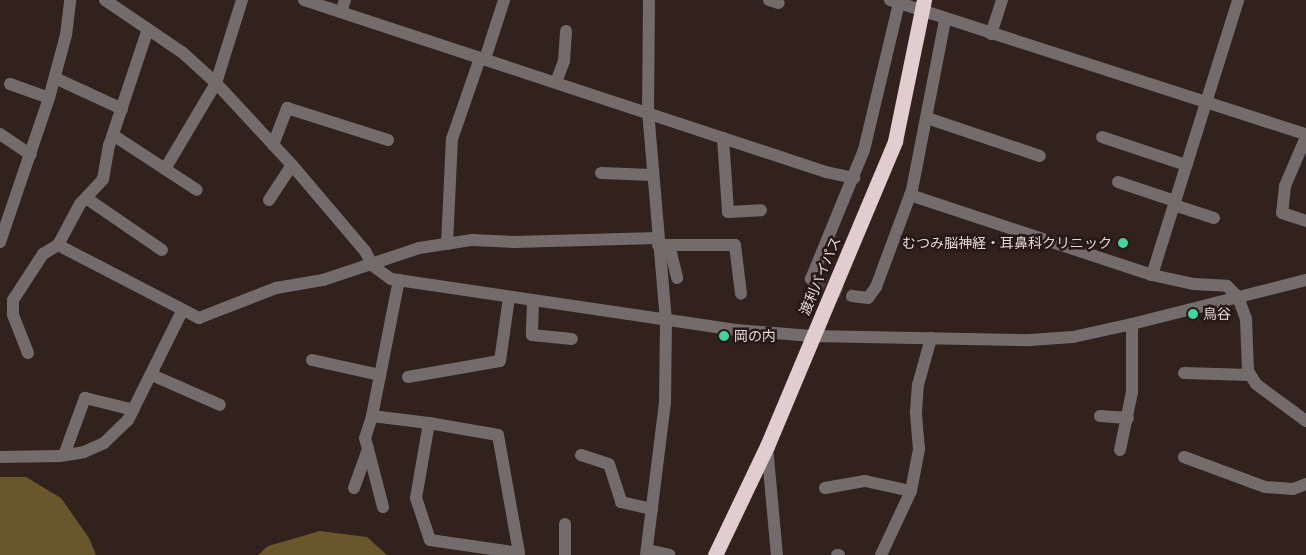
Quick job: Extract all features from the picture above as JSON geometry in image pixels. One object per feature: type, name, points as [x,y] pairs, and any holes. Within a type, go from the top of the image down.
[{"type":"highway","name":"渡利バイパス","points":[[715,555],[767,446],[895,141],[923,6]]},
{"type":"street","points":[[1,238],[31,155],[55,78],[70,0]]},
{"type":"street","points":[[105,0],[183,53],[216,82],[292,165],[365,252],[373,266],[395,279],[666,321],[812,336],[1030,340],[1073,337],[1306,280]]},
{"type":"street","points":[[165,169],[216,82],[242,0]]},
{"type":"street","points":[[304,0],[343,6],[483,58],[724,138],[854,178]]},
{"type":"street","points":[[447,244],[452,139],[504,0]]},
{"type":"street","points":[[648,0],[648,113],[652,175],[661,243],[666,321],[665,403],[647,553],[669,555]]},
{"type":"street","points":[[990,34],[1002,0]]},
{"type":"street","points":[[1152,275],[1238,0]]},
{"type":"street","points":[[814,281],[810,279],[854,178],[895,2],[923,6],[945,20],[1206,101],[1306,135],[1285,186],[1282,213],[1306,221]]},
{"type":"street","points":[[852,296],[868,298],[876,287],[910,195],[919,142],[927,118],[945,20]]},
{"type":"street","points":[[28,353],[13,315],[13,300],[43,254],[58,245],[80,204],[103,179],[113,135],[148,29]]},
{"type":"street","points":[[556,82],[564,60],[566,31]]},
{"type":"street","points":[[55,78],[122,109]]},
{"type":"street","points":[[10,84],[49,98]]},
{"type":"street","points":[[273,144],[288,108],[388,140]]},
{"type":"street","points":[[927,118],[1040,156]]},
{"type":"street","points":[[0,134],[31,155]]},
{"type":"street","points":[[113,135],[197,190]]},
{"type":"street","points":[[724,138],[728,212],[761,210]]},
{"type":"street","points":[[1102,138],[1186,165]]},
{"type":"street","points":[[269,200],[292,165]]},
{"type":"street","points":[[601,173],[652,175]]},
{"type":"street","points":[[1118,182],[1214,218]]},
{"type":"street","points":[[910,195],[1152,275],[1194,284],[1227,286],[1238,297],[1246,319],[1245,360],[1250,375],[1256,384],[1306,421]]},
{"type":"street","points":[[86,198],[162,250]]},
{"type":"street","points":[[58,245],[182,311],[199,318],[276,288],[294,287],[373,266],[395,255],[472,240],[735,245],[741,294]]},
{"type":"street","points":[[661,243],[677,278]]},
{"type":"street","points":[[384,507],[365,438],[372,416],[380,376],[395,279]]},
{"type":"street","points":[[408,377],[500,361],[510,298]]},
{"type":"street","points":[[533,301],[532,335],[572,339]]},
{"type":"street","points":[[0,457],[64,455],[84,452],[104,443],[128,420],[134,410],[182,311]]},
{"type":"street","points":[[1120,450],[1128,418],[1132,324]]},
{"type":"street","points":[[881,555],[911,492],[919,448],[916,412],[918,385],[931,338]]},
{"type":"street","points":[[312,360],[380,376]]},
{"type":"street","points":[[1184,373],[1250,375]]},
{"type":"street","points":[[152,375],[220,405]]},
{"type":"street","points":[[64,455],[85,398],[134,410]]},
{"type":"street","points":[[372,416],[429,423],[498,435],[520,553],[430,540],[416,498],[429,423]]},
{"type":"street","points":[[1100,416],[1128,418]]},
{"type":"street","points":[[767,446],[777,555]]},
{"type":"street","points":[[354,488],[368,449]]},
{"type":"street","points":[[582,455],[609,464],[621,502],[652,509]]},
{"type":"street","points":[[1184,457],[1265,487],[1293,489],[1306,484]]},
{"type":"street","points":[[825,488],[866,481],[911,492]]},
{"type":"street","points":[[565,524],[566,555]]},
{"type":"shaded area","points":[[0,477],[26,477],[61,498],[89,538],[96,555],[0,555]]},
{"type":"shaded area","points":[[320,531],[367,537],[387,555],[258,555],[268,546]]},
{"type":"tunnel","points":[[814,281],[852,296]]},
{"type":"place","name":"むつみ脳神経・耳鼻科クリニック","points":[[1123,243]]},
{"type":"place","name":"鳥谷","points":[[1193,314]]},
{"type":"place","name":"岡の内","points":[[724,336]]}]
